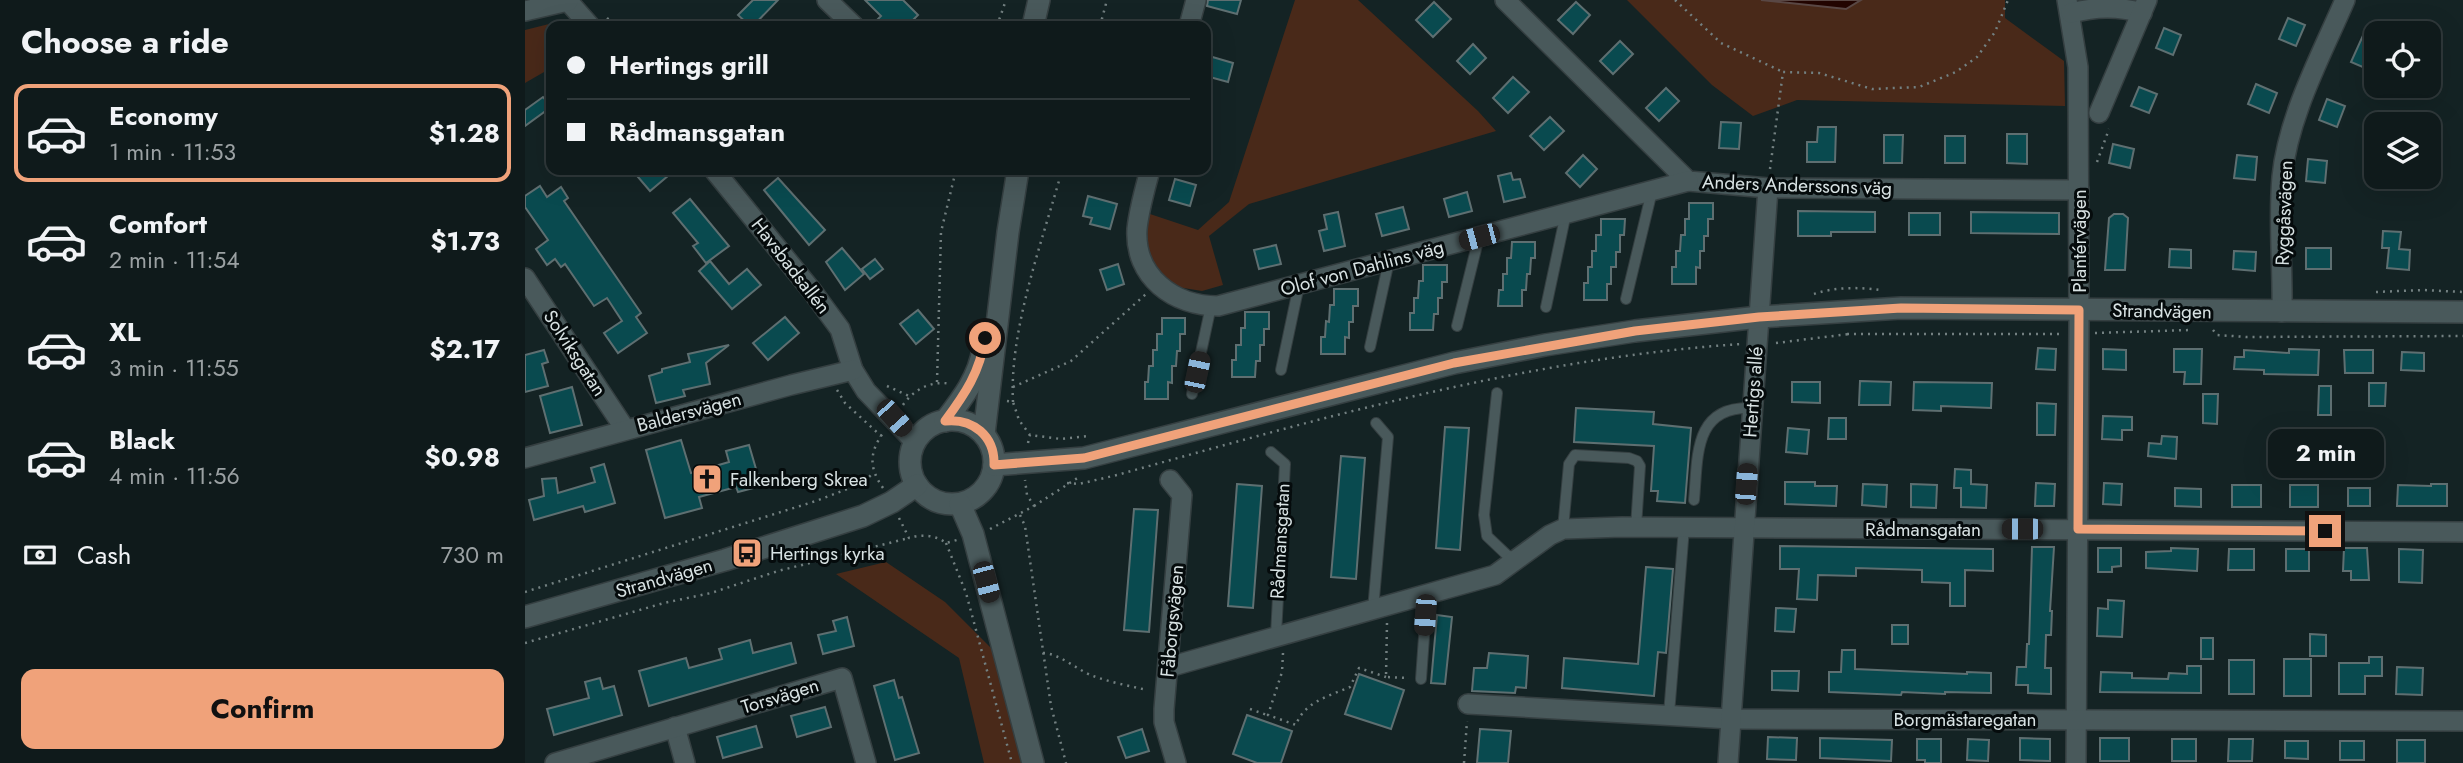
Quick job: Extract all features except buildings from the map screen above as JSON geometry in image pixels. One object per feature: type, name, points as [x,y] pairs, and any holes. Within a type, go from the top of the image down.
[{"type":"street","points":[[525,11],[567,0],[586,21]]},
{"type":"street","points":[[827,0],[849,21]]},
{"type":"street","points":[[1034,21],[1039,0]]},
{"type":"street","points":[[1047,21],[1052,0]]},
{"type":"street","points":[[1190,21],[1196,0]]},
{"type":"street","name":"Anders Anderssons väg","points":[[1505,0],[1688,181],[1767,188],[2079,190]]},
{"type":"street","name":"Ryggåsvägen","points":[[2282,312],[2282,178],[2288,140],[2345,0]]},
{"type":"street","name":"Plantérvägen","points":[[2076,763],[2078,68],[2069,6],[2145,6],[2104,121]]},
{"type":"street","name":"Havsbadsallén","points":[[718,175],[840,329],[853,370],[866,391],[915,442]]},
{"type":"street","points":[[945,421],[968,391],[982,359],[1007,175]]},
{"type":"street","points":[[984,434],[1017,175]]},
{"type":"street","points":[[1149,175],[1137,231],[1138,248],[1145,267],[1156,284]]},
{"type":"street","name":"Olof von Dahlins väg","points":[[1156,284],[1172,297],[1211,306],[1688,181]]},
{"type":"street","name":"Hertigs allé","points":[[1728,763],[1767,188]]},
{"type":"street","name":"Solviksgatan","points":[[525,278],[625,429]]},
{"type":"street","name":"Strandvägen","points":[[994,465],[1084,458],[1454,363],[1545,345],[1635,331],[1759,317],[1901,308],[2463,312]]},
{"type":"street","name":"Baldersvägen","points":[[525,458],[853,370]]},
{"type":"street","points":[[945,421],[968,423],[984,434],[992,449],[994,465],[984,491],[960,504],[938,502],[928,497],[917,485],[910,466],[915,442],[928,428],[945,421]]},
{"type":"street","name":"Fåborgsvägen","points":[[1170,480],[1182,495],[1164,722],[1176,763]]},
{"type":"street","name":"Strandvägen","points":[[525,617],[747,553],[863,516],[892,502],[917,485]]},
{"type":"street","points":[[960,504],[973,534],[1033,763]]},
{"type":"street","name":"Rådmansgatan","points":[[1563,529],[1636,527],[2463,532]]},
{"type":"street","points":[[1169,667],[1495,575],[1563,529]]},
{"type":"street","name":"Torsvägen","points":[[555,763],[842,678],[866,763]]},
{"type":"street","name":"Borgmästaregatan","points":[[1468,704],[1731,719],[2463,721]]},
{"type":"street","points":[[674,727],[685,763]]},
{"type":"lane","points":[[1626,299],[1652,190]]},
{"type":"lane","points":[[1546,307],[1566,213]]},
{"type":"lane","points":[[1457,326],[1479,237]]},
{"type":"lane","points":[[1370,347],[1389,261]]},
{"type":"lane","points":[[1281,370],[1299,285]]},
{"type":"lane","points":[[1192,394],[1211,306]]},
{"type":"lane","points":[[1497,393],[1485,515],[1487,536],[1507,555],[1519,559]]},
{"type":"lane","points":[[1694,500],[1699,447],[1709,422],[1735,408],[1751,408]]},
{"type":"lane","points":[[1376,423],[1388,437],[1381,608]]},
{"type":"lane","name":"Rådmansgatan","points":[[1272,452],[1285,464],[1279,634]]},
{"type":"lane","points":[[1563,529],[1569,464],[1575,455],[1629,458],[1637,461],[1640,466],[1636,527]]},
{"type":"lane","points":[[1669,714],[1684,528]]},
{"type":"lane","points":[[1421,678],[1427,594]]},
{"type":"path","points":[[999,21],[1006,0]]},
{"type":"path","points":[[1101,21],[1107,0]]},
{"type":"path","points":[[1675,0],[1721,43],[1783,72],[1819,73],[1872,89],[1919,86],[1956,72],[1977,57],[1995,32],[2008,0]]},
{"type":"path","points":[[1767,188],[1783,72]]},
{"type":"path","points":[[2097,162],[2104,121]]},
{"type":"path","points":[[937,383],[941,232],[955,175]]},
{"type":"path","points":[[1013,402],[1015,356],[1021,319],[1061,175]]},
{"type":"path","points":[[1013,387],[1071,361],[1156,284]]},
{"type":"path","points":[[2211,327],[2217,335],[2247,337],[2463,336]]},
{"type":"path","points":[[1849,334],[2079,334],[2150,330]]},
{"type":"path","points":[[1034,506],[1067,483],[1079,484],[1117,475],[1396,400],[1535,372],[1672,351]]},
{"type":"path","points":[[833,374],[835,387],[845,403],[881,436]]},
{"type":"path","points":[[892,502],[873,473],[874,452],[881,436],[909,397]]},
{"type":"path","points":[[525,592],[815,501],[863,483],[873,473]]},
{"type":"path","points":[[1020,515],[1024,526],[1051,706],[1066,763]]},
{"type":"path","points":[[525,643],[664,603],[711,593],[778,571],[909,538]]},
{"type":"path","points":[[946,543],[966,593],[1012,763]]},
{"type":"path","points":[[1381,608],[1386,677]]},
{"type":"path","points":[[1268,715],[1282,672],[1279,634]]},
{"type":"path","points":[[1043,653],[1049,653],[1102,679],[1166,693]]},
{"type":"path","points":[[1250,709],[1296,725],[1300,713],[1350,687],[1359,668],[1386,677],[1421,678]]},
{"type":"path","points":[[1464,763],[1468,704]]},
{"type":"shaded area","points":[[1295,0],[1358,0],[1478,111],[1496,131],[1249,204],[1209,236],[1223,285],[1202,291],[1171,286],[1149,253],[1146,236],[1147,213],[1198,230],[1229,202]]},
{"type":"shaded area","points":[[1627,0],[1761,0],[1846,9],[1861,0],[2005,0],[2005,18],[2064,61],[2065,106],[1797,100],[1753,116],[1712,85]]},
{"type":"shaded area","points":[[1761,0],[1861,0],[1846,9]]},
{"type":"shaded area","points":[[546,25],[546,71],[525,83],[525,30]]},
{"type":"shaded area","points":[[886,562],[945,602],[998,655],[1027,763],[984,763],[959,658],[836,574]]},
{"type":"place","name":"Falkenberg Skrea","points":[[707,479]]},
{"type":"place","name":"Hertings kyrka","points":[[747,553]]},
{"type":"route","points":[[985,338],[982,359],[976,374],[966,393],[945,421],[964,422],[981,431],[992,449],[994,465],[1084,458],[1454,363],[1635,331],[1759,317],[1901,308],[2079,310],[2078,529],[2325,531]]}]
